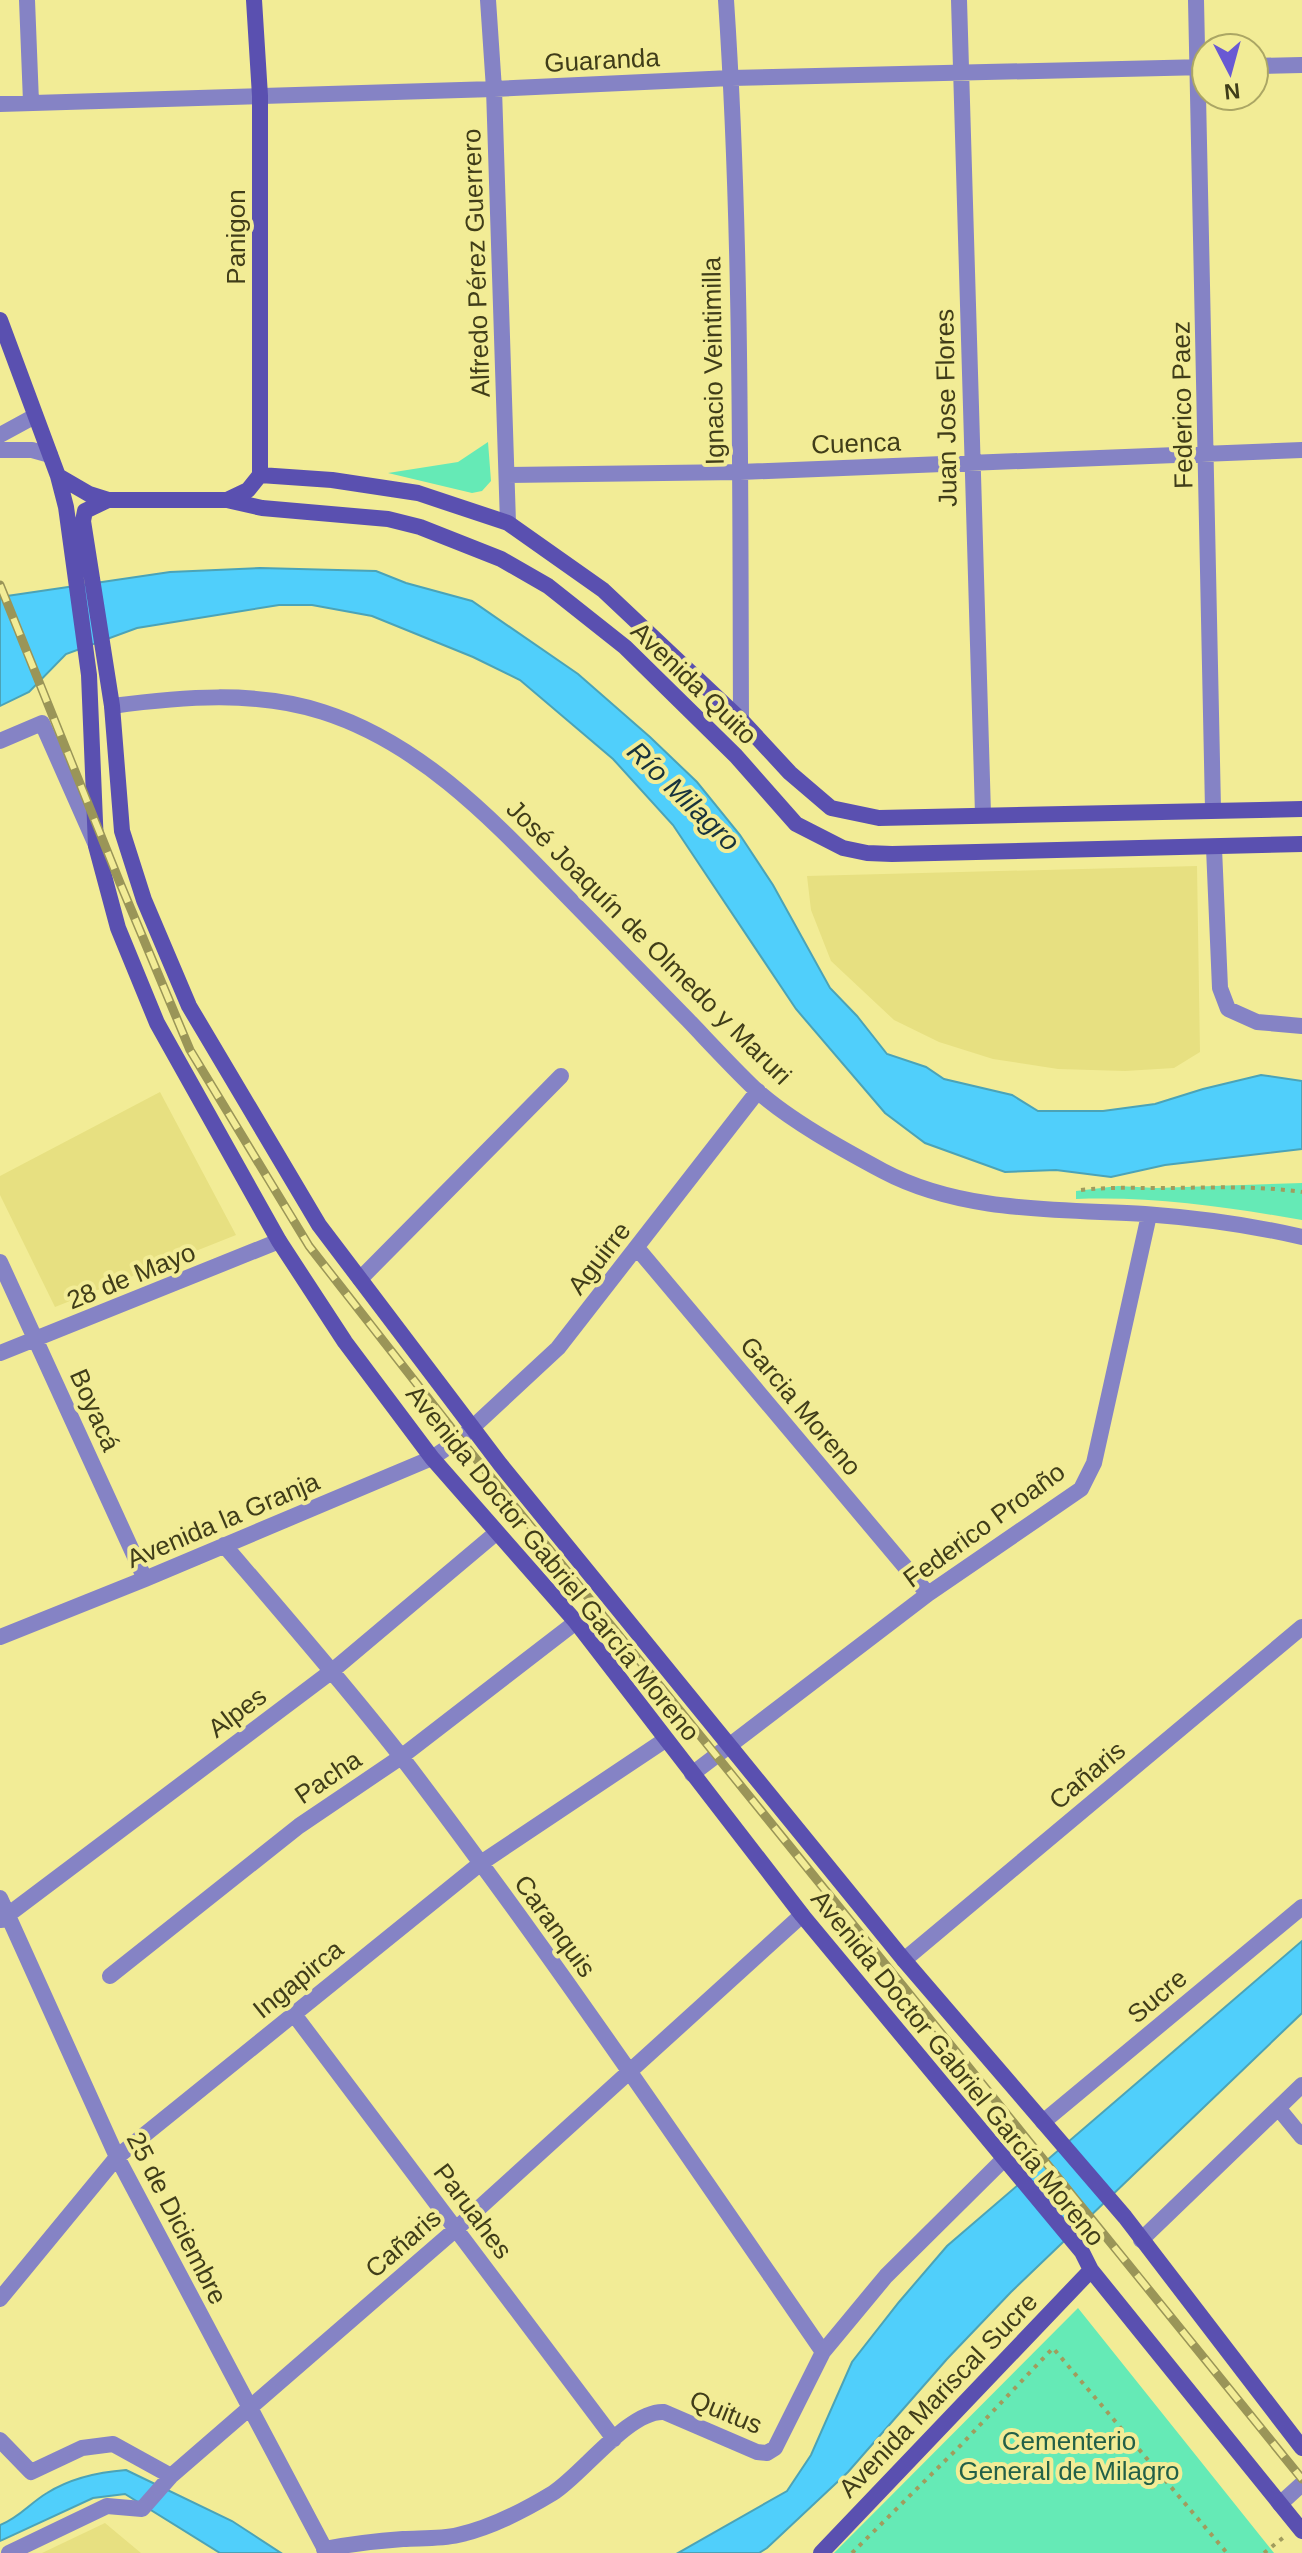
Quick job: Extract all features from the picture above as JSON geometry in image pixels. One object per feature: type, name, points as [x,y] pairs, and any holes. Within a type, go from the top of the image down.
[{"type":"main road","name":"Panigon","points":[[254,0],[260,96],[260,475]]},
{"type":"main road","points":[[0,320],[79,527]]},
{"type":"main road","points":[[227,500],[248,490],[260,475]]},
{"type":"main road","name":"Avenida Quito","points":[[260,475],[332,480],[418,493],[508,523],[603,590],[741,720],[790,773],[831,808],[879,818],[1302,809]]},
{"type":"main road","name":"Avenida Quito","points":[[58,476],[89,494],[108,500],[227,500],[262,508],[388,519],[420,527],[501,559],[583,611],[679,698],[796,824],[843,848],[892,854],[1302,844]]},
{"type":"main road","points":[[79,527],[85,511],[108,500]]},
{"type":"main road","name":"Avenida Doctor Gabriel García Moreno","points":[[79,527],[112,706],[122,831],[144,900],[189,1006],[319,1225],[466,1433],[904,1960],[1125,2217],[1302,2448]]},
{"type":"main road","name":"Avenida Doctor Gabriel García Moreno","points":[[79,527],[96,846],[118,928],[157,1023],[279,1241],[345,1342],[432,1458],[576,1622],[802,1915],[1082,2252],[1091,2270],[1300,2529]]},
{"type":"main road","name":"Avenida Mariscal Sucre","points":[[821,2553],[1091,2270]]},
{"type":"street","points":[[27,0],[31,102]]},
{"type":"street","name":"Alfredo Pérez Guerrero","points":[[488,0],[494,89],[508,523]]},
{"type":"street","name":"Ignacio Veintimilla","points":[[726,0],[731,78],[740,472],[741,720]]},
{"type":"street","name":"Juan Jose Flores","points":[[959,0],[983,814]]},
{"type":"street","name":"Federico Paez","points":[[1196,0],[1199,32]]},
{"type":"street","points":[[1270,66],[1302,65]]},
{"type":"street","name":"Guaranda","points":[[0,104],[494,89],[731,78],[1190,67]]},
{"type":"street","name":"Federico Paez","points":[[1203,112],[1213,809]]},
{"type":"street","points":[[0,435],[35,416]]},
{"type":"street","points":[[0,450],[32,450],[50,455]]},
{"type":"street","name":"Cuenca","points":[[508,475],[740,472],[1302,450]]},
{"type":"street","name":"José Joaquín de Olmedo y Maruri","points":[[112,706],[162,699],[289,703],[324,712],[394,744],[483,810],[758,1091],[825,1139],[887,1173],[961,1200],[1149,1215],[1266,1229],[1302,1237]]},
{"type":"street","points":[[0,741],[42,723],[96,846]]},
{"type":"street","points":[[1214,848],[1220,988],[1228,1009],[1257,1022],[1302,1026]]},
{"type":"street","points":[[360,1279],[561,1076]]},
{"type":"street","name":"Aguirre","points":[[466,1433],[558,1348],[758,1091]]},
{"type":"street","name":"Federico Proaño","points":[[692,1774],[928,1594],[1081,1489],[1094,1463],[1149,1215]]},
{"type":"street","name":"28 de Mayo","points":[[0,1353],[279,1241]]},
{"type":"street","name":"Garcia Moreno","points":[[637,1248],[928,1594]]},
{"type":"street","name":"Boyacá","points":[[0,1262],[145,1579]]},
{"type":"street","name":"Avenida la Granja","points":[[0,1637],[432,1458],[466,1433]]},
{"type":"street","name":"Alpes","points":[[4,1918],[332,1671],[496,1533]]},
{"type":"street","name":"Caranquis","points":[[224,1545],[332,1671],[481,1863],[630,2071],[823,2352]]},
{"type":"street","name":"Pacha","points":[[110,1976],[299,1826],[401,1757],[576,1622]]},
{"type":"street","name":"Cañaris","points":[[904,1960],[1302,1627]]},
{"type":"street","name":"Ingapirca","points":[[0,2299],[117,2157],[481,1863],[665,1740]]},
{"type":"street","name":"25 de Diciembre","points":[[0,1898],[4,1918],[117,2157],[326,2551]]},
{"type":"street","name":"Sucre","points":[[1043,2122],[1302,1907]]},
{"type":"street","name":"Cañaris","points":[[9,2553],[107,2506],[142,2509],[167,2480],[456,2229],[802,1915]]},
{"type":"street","name":"Paruahes","points":[[293,2013],[614,2439]]},
{"type":"street","points":[[1141,2240],[1302,2085]]},
{"type":"street","points":[[1279,2109],[1302,2137]]},
{"type":"street","name":"Quitus","points":[[326,2551],[362,2542],[457,2535],[486,2526],[555,2492],[614,2439],[644,2415],[654,2411],[664,2412],[757,2452],[767,2453],[775,2448],[823,2352],[886,2276],[1010,2165]]},
{"type":"street","points":[[0,2440],[31,2472],[82,2448],[113,2444],[167,2480]]},
{"type":"street","points":[[1280,2504],[1302,2484]]},
{"type":"path","points":[[1075,1211],[1076,1191],[1118,1186],[1156,1188],[1209,1185],[1302,1192]]},
{"type":"path","points":[[852,2553],[1053,2348],[1227,2553]]},
{"type":"path","points":[[1264,2553],[1300,2529]]},
{"type":"shaded area","points":[[1197,866],[1200,1052],[1174,1068],[1125,1071],[1058,1069],[993,1059],[939,1042],[894,1020],[831,961],[811,910],[807,876]]},
{"type":"shaded area","points":[[160,1092],[236,1235],[55,1307],[0,1195],[0,1176]]},
{"type":"shaded area","points":[[105,2523],[141,2553],[42,2553]]},
{"type":"green space","points":[[488,442],[491,481],[482,491],[472,493],[388,473],[458,462]]},
{"type":"green space","points":[[1302,1183],[1302,1220],[1190,1204],[1133,1199],[1076,1199],[1076,1191],[1118,1186],[1156,1188]]},
{"type":"green space","name":"Cementerio General de Milagro","points":[[1078,2308],[1274,2553],[834,2553]]},
{"type":"water","name":"Río Milagro","points":[[260,568],[376,571],[406,583],[472,601],[578,674],[697,782],[740,835],[773,885],[830,988],[887,1054],[926,1067],[944,1079],[1012,1095],[1038,1111],[1103,1111],[1155,1104],[1261,1075],[1302,1081],[1302,1149],[1165,1165],[1111,1177],[1056,1170],[1005,1172],[925,1143],[885,1113],[796,1009],[673,825],[613,759],[520,680],[473,657],[372,616],[312,605],[279,605],[137,628],[66,654],[29,692],[0,706],[0,597],[170,572]]},
{"type":"water","points":[[1302,1941],[1302,2013],[1011,2292],[947,2359],[848,2472],[759,2553],[678,2553],[787,2491],[811,2455],[852,2362],[947,2246]]},
{"type":"water","points":[[126,2470],[232,2521],[281,2553],[220,2553],[125,2494],[93,2498],[0,2541],[0,2525],[56,2488],[85,2477]]},
{"type":"railway","points":[[0,585],[190,1050],[309,1246],[460,1439],[1302,2479]]}]
